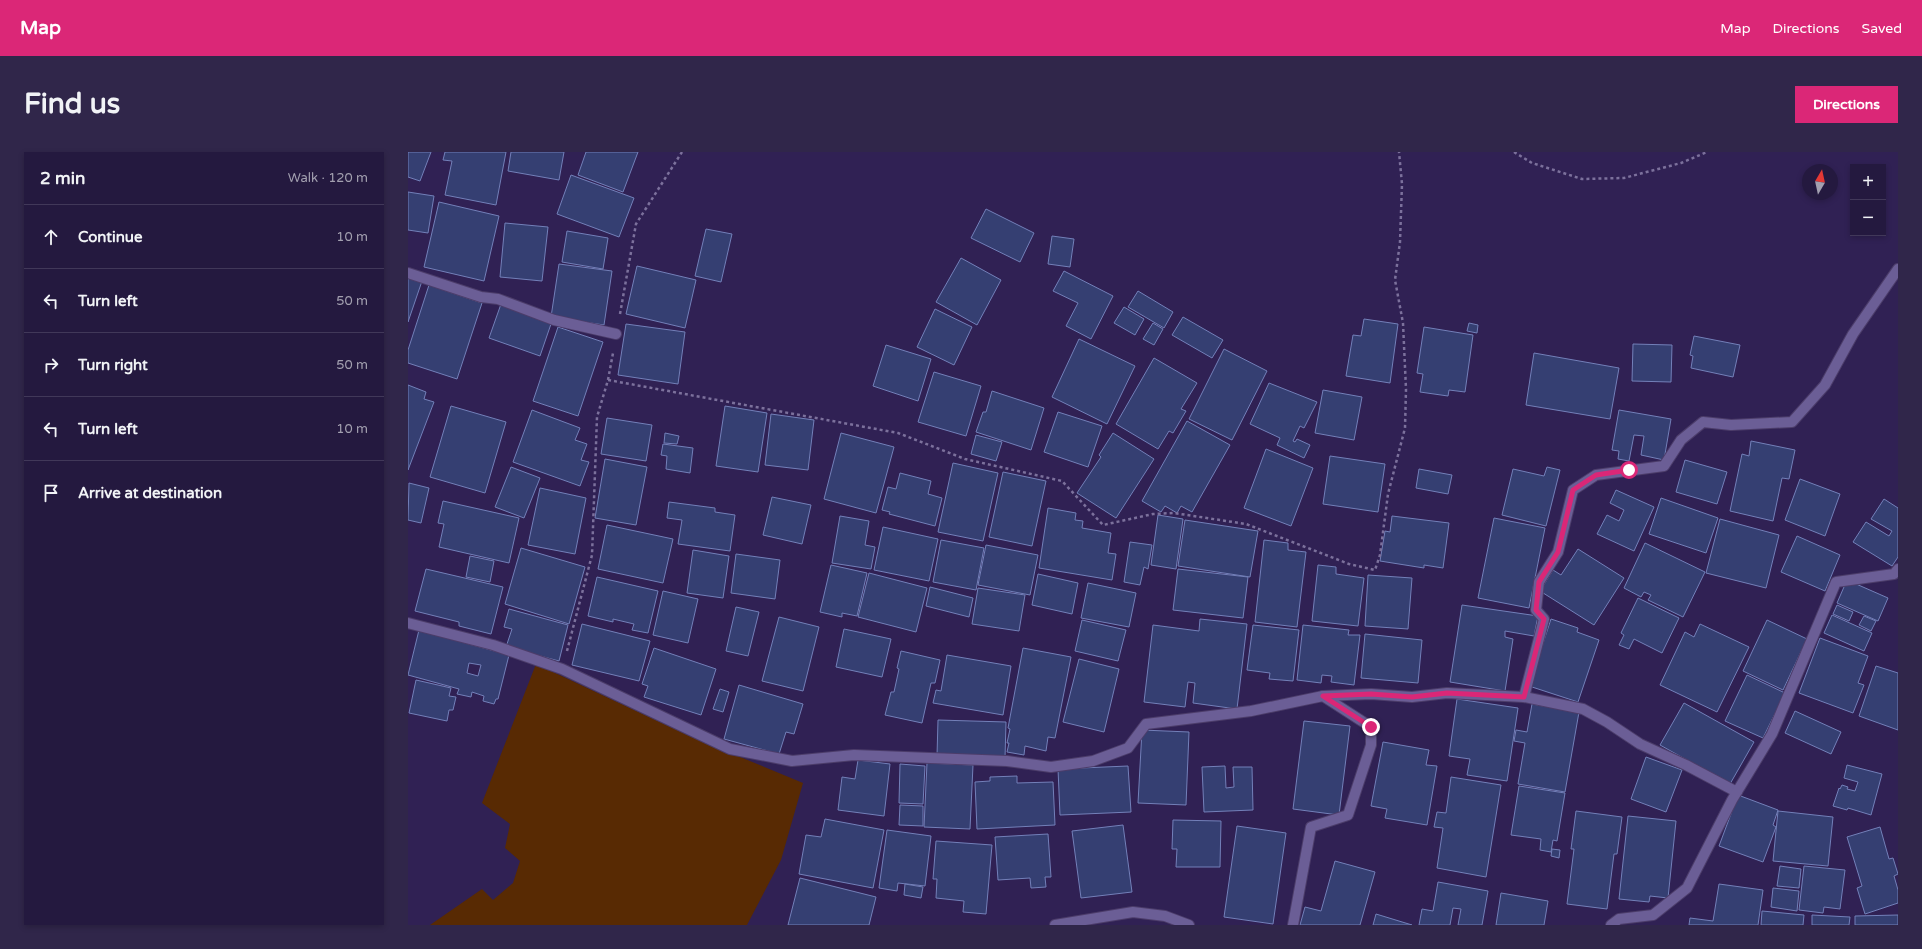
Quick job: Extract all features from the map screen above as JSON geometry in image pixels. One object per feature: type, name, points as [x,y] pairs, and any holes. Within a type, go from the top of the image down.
[{"type":"street","points":[[1524,697],[1544,619],[1536,610],[1539,582],[1558,552],[1573,490],[1596,475],[1664,466],[1681,440],[1703,422],[1731,425],[1792,422],[1825,385],[1853,334],[1898,269]]},
{"type":"street","points":[[408,273],[481,297],[498,299],[554,320],[616,334]]},
{"type":"street","points":[[1611,925],[1619,919],[1653,915],[1687,888],[1737,792],[1772,734],[1836,582],[1894,574],[1898,570]]},
{"type":"street","points":[[408,623],[493,644],[562,669],[730,749],[792,762],[854,754],[1007,761],[1051,767],[1093,762],[1128,748],[1146,724],[1251,711],[1323,696],[1371,694],[1412,697],[1447,693],[1524,697],[1583,709],[1607,722],[1640,744],[1686,765],[1737,792]]},
{"type":"street","points":[[1293,925],[1311,828],[1348,815],[1371,745],[1371,727],[1323,696]]},
{"type":"street","points":[[1055,925],[1133,912],[1165,916],[1189,925]]},
{"type":"path","points":[[562,669],[592,555],[597,417],[608,380],[636,224],[682,152]]},
{"type":"path","points":[[608,380],[898,433],[965,459],[1062,481],[1104,525],[1154,514],[1174,513],[1246,524],[1349,564],[1375,570],[1380,555],[1388,494],[1405,428],[1406,389],[1403,323],[1395,280],[1400,242],[1402,184],[1399,152]]},
{"type":"path","points":[[1514,152],[1532,163],[1582,179],[1624,178],[1681,163],[1708,152]]},
{"type":"shaded area","points":[[536,664],[692,737],[803,783],[781,860],[747,925],[430,925],[482,889],[493,900],[513,883],[520,861],[505,848],[510,824],[482,803]]},
{"type":"building","points":[[408,152],[431,152],[420,181],[408,177]]},
{"type":"building","points":[[445,152],[506,152],[496,205],[445,195],[452,161],[443,160]]},
{"type":"building","points":[[511,152],[564,152],[559,180],[508,171]]},
{"type":"building","points":[[586,152],[638,152],[623,192],[578,175]]},
{"type":"building","points":[[571,175],[634,198],[619,237],[557,214]]},
{"type":"building","points":[[408,192],[434,196],[428,233],[408,230]]},
{"type":"building","points":[[439,202],[499,216],[484,281],[424,267]]},
{"type":"building","points":[[986,209],[1034,233],[1020,262],[971,238]]},
{"type":"building","points":[[505,223],[548,227],[542,281],[500,277]]},
{"type":"building","points":[[706,229],[732,234],[721,282],[695,276]]},
{"type":"building","points":[[567,231],[608,238],[603,269],[562,262]]},
{"type":"building","points":[[1052,236],[1074,239],[1070,267],[1048,264]]},
{"type":"building","points":[[961,258],[1001,280],[977,325],[936,302]]},
{"type":"building","points":[[559,264],[612,271],[604,325],[551,317]]},
{"type":"building","points":[[637,266],[696,280],[685,328],[626,314]]},
{"type":"building","points":[[1064,271],[1113,296],[1091,339],[1066,326],[1078,303],[1053,291]]},
{"type":"building","points":[[408,277],[422,281],[408,322]]},
{"type":"building","points":[[429,285],[482,303],[457,379],[408,363],[408,350]]},
{"type":"building","points":[[1138,291],[1173,312],[1164,328],[1128,307]]},
{"type":"building","points":[[501,304],[552,321],[540,356],[489,338]]},
{"type":"building","points":[[1124,307],[1144,319],[1135,335],[1114,323]]},
{"type":"building","points":[[935,309],[972,327],[954,365],[917,347]]},
{"type":"building","points":[[1183,317],[1223,340],[1212,358],[1172,335]]},
{"type":"building","points":[[1364,319],[1398,324],[1390,383],[1346,376],[1353,335],[1361,336]]},
{"type":"building","points":[[1153,323],[1163,329],[1154,345],[1143,339]]},
{"type":"building","points":[[1469,323],[1478,325],[1477,333],[1467,331]]},
{"type":"building","points":[[626,324],[685,332],[678,384],[618,375]]},
{"type":"building","points":[[558,327],[603,342],[578,416],[533,401]]},
{"type":"building","points":[[1424,327],[1473,335],[1465,392],[1449,390],[1448,396],[1420,392],[1423,374],[1417,373]]},
{"type":"building","points":[[1694,336],[1740,345],[1733,377],[1691,368],[1693,356],[1690,355]]},
{"type":"building","points":[[1079,339],[1135,366],[1107,424],[1052,397]]},
{"type":"building","points":[[1633,344],[1672,345],[1671,382],[1632,381]]},
{"type":"building","points":[[886,345],[931,359],[918,401],[873,386]]},
{"type":"building","points":[[1224,349],[1267,371],[1232,440],[1189,419]]},
{"type":"building","points":[[1534,353],[1619,368],[1610,419],[1526,405]]},
{"type":"building","points":[[1154,358],[1197,383],[1181,409],[1186,411],[1173,433],[1169,431],[1158,449],[1116,424]]},
{"type":"building","points":[[934,372],[981,386],[966,436],[918,422]]},
{"type":"building","points":[[1269,383],[1317,402],[1304,428],[1300,426],[1293,441],[1295,442],[1297,439],[1310,445],[1304,458],[1277,445],[1280,438],[1250,424]]},
{"type":"building","points":[[408,385],[426,392],[424,399],[434,402],[408,470]]},
{"type":"building","points":[[1323,390],[1362,397],[1354,440],[1315,433]]},
{"type":"building","points":[[992,391],[1044,408],[1031,450],[976,432],[983,412],[986,412]]},
{"type":"building","points":[[451,406],[506,422],[485,493],[430,477]]},
{"type":"building","points":[[725,406],[767,413],[758,472],[716,466]]},
{"type":"building","points":[[532,410],[580,428],[575,440],[587,444],[581,460],[589,462],[580,486],[513,462]]},
{"type":"building","points":[[1619,410],[1671,419],[1664,460],[1641,455],[1644,436],[1634,435],[1629,461],[1618,459],[1619,451],[1612,450]]},
{"type":"building","points":[[1058,412],[1102,426],[1088,467],[1044,452]]},
{"type":"building","points":[[771,414],[814,420],[808,470],[765,465]]},
{"type":"building","points":[[607,418],[652,425],[646,461],[601,454]]},
{"type":"building","points":[[1187,421],[1230,445],[1192,512],[1181,506],[1177,513],[1165,506],[1161,512],[1142,501]]},
{"type":"building","points":[[665,433],[679,436],[677,444],[664,443]]},
{"type":"building","points":[[841,433],[894,447],[876,513],[824,499]]},
{"type":"building","points":[[1113,433],[1154,459],[1116,518],[1077,493],[1101,457],[1099,455]]},
{"type":"building","points":[[976,435],[1002,442],[996,461],[971,454]]},
{"type":"building","points":[[1751,441],[1795,450],[1789,479],[1782,478],[1773,521],[1730,511],[1742,454],[1749,456]]},
{"type":"building","points":[[663,444],[693,448],[690,473],[666,469],[667,456],[661,455]]},
{"type":"building","points":[[1266,449],[1313,468],[1291,526],[1244,508]]},
{"type":"building","points":[[1330,456],[1385,464],[1378,512],[1323,504]]},
{"type":"building","points":[[605,459],[647,467],[636,525],[595,518]]},
{"type":"building","points":[[1685,460],[1727,472],[1717,504],[1676,492]]},
{"type":"building","points":[[953,463],[998,473],[983,541],[938,532]]},
{"type":"building","points":[[511,467],[540,478],[524,518],[495,507]]},
{"type":"building","points":[[1547,467],[1560,470],[1546,526],[1502,515],[1513,469],[1544,476]]},
{"type":"building","points":[[1419,469],[1452,475],[1448,494],[1416,488]]},
{"type":"building","points":[[1003,472],[1046,481],[1032,546],[989,537]]},
{"type":"building","points":[[900,473],[931,481],[928,494],[942,498],[935,526],[889,514],[890,512],[882,510],[888,487],[896,489]]},
{"type":"building","points":[[1800,479],[1840,494],[1825,536],[1785,520]]},
{"type":"building","points":[[409,483],[429,488],[421,523],[408,520]]},
{"type":"building","points":[[540,488],[586,498],[575,554],[528,545]]},
{"type":"building","points":[[1616,490],[1654,507],[1634,551],[1597,534],[1607,515],[1619,521],[1624,510],[1610,503]]},
{"type":"building","points":[[772,497],[811,505],[802,544],[763,535]]},
{"type":"building","points":[[1661,498],[1718,518],[1706,553],[1649,534]]},
{"type":"building","points":[[1884,499],[1898,508],[1898,557],[1892,566],[1853,542],[1866,522],[1889,536],[1892,531],[1871,519]]},
{"type":"building","points":[[443,501],[519,518],[509,563],[439,547],[444,524],[438,523]]},
{"type":"building","points":[[669,502],[715,508],[715,512],[735,515],[730,551],[678,544],[682,520],[667,518]]},
{"type":"building","points":[[1048,508],[1076,513],[1075,520],[1083,521],[1082,528],[1111,533],[1108,553],[1116,554],[1112,580],[1039,568]]},
{"type":"building","points":[[1158,515],[1183,519],[1176,569],[1151,565]]},
{"type":"building","points":[[840,516],[869,521],[865,545],[875,547],[871,569],[832,563]]},
{"type":"building","points":[[1392,516],[1449,523],[1443,568],[1424,565],[1424,568],[1380,561],[1385,531],[1390,532]]},
{"type":"building","points":[[1494,518],[1545,528],[1529,608],[1478,598]]},
{"type":"building","points":[[1720,519],[1779,535],[1766,588],[1706,573]]},
{"type":"building","points":[[1185,520],[1258,531],[1250,577],[1178,566]]},
{"type":"building","points":[[607,525],[673,539],[663,583],[598,569]]},
{"type":"building","points":[[883,527],[938,539],[929,581],[874,570]]},
{"type":"building","points":[[1797,536],[1840,555],[1825,591],[1781,572]]},
{"type":"building","points":[[941,540],[984,548],[976,590],[933,582]]},
{"type":"building","points":[[1264,540],[1288,543],[1288,550],[1306,552],[1297,627],[1255,622]]},
{"type":"building","points":[[1130,542],[1152,545],[1148,569],[1144,567],[1140,585],[1124,582]]},
{"type":"building","points":[[1645,543],[1705,572],[1683,617],[1648,600],[1651,595],[1644,592],[1641,597],[1624,588]]},
{"type":"building","points":[[986,545],[1038,555],[1030,595],[978,585]]},
{"type":"building","points":[[521,548],[585,567],[569,624],[505,604]]},
{"type":"building","points":[[1578,549],[1624,578],[1594,625],[1540,591],[1553,570],[1561,575]]},
{"type":"building","points":[[693,550],[729,556],[723,598],[687,593]]},
{"type":"building","points":[[736,554],[780,560],[775,599],[731,593]]},
{"type":"building","points":[[470,556],[494,561],[490,582],[466,577]]},
{"type":"building","points":[[831,565],[867,573],[857,616],[842,613],[842,617],[820,612]]},
{"type":"building","points":[[1318,565],[1336,567],[1336,574],[1364,578],[1358,626],[1312,621]]},
{"type":"building","points":[[426,569],[503,587],[491,634],[459,626],[459,622],[415,611]]},
{"type":"building","points":[[1178,569],[1248,577],[1243,618],[1173,610]]},
{"type":"building","points":[[869,573],[927,588],[916,632],[858,617]]},
{"type":"building","points":[[1038,574],[1078,583],[1072,614],[1032,605]]},
{"type":"building","points":[[1368,575],[1412,578],[1408,629],[1365,626]]},
{"type":"building","points":[[597,577],[658,591],[648,633],[632,630],[634,624],[613,619],[613,622],[588,616]]},
{"type":"building","points":[[1847,580],[1888,598],[1878,621],[1837,603]]},
{"type":"building","points":[[1088,583],[1136,593],[1129,627],[1081,618]]},
{"type":"building","points":[[930,587],[973,598],[969,617],[926,606]]},
{"type":"building","points":[[978,588],[1025,595],[1019,631],[972,624]]},
{"type":"building","points":[[663,591],[698,599],[688,643],[653,635]]},
{"type":"building","points":[[1638,598],[1679,618],[1662,653],[1634,639],[1629,649],[1619,645],[1624,635],[1621,633]]},
{"type":"building","points":[[1462,605],[1538,616],[1534,636],[1505,631],[1505,637],[1513,639],[1505,691],[1450,682]]},
{"type":"building","points":[[1837,605],[1853,612],[1849,621],[1833,614]]},
{"type":"building","points":[[736,607],[759,612],[748,656],[726,651]]},
{"type":"building","points":[[509,609],[568,625],[559,661],[506,647],[512,629],[504,627]]},
{"type":"building","points":[[1832,615],[1872,633],[1864,651],[1824,633]]},
{"type":"building","points":[[1864,616],[1876,621],[1871,631],[1859,625]]},
{"type":"building","points":[[779,617],[819,627],[803,691],[762,681]]},
{"type":"building","points":[[1200,619],[1247,624],[1237,709],[1193,703],[1195,683],[1188,682],[1185,707],[1144,702],[1153,625],[1199,631]]},
{"type":"building","points":[[1551,619],[1578,628],[1577,632],[1599,640],[1578,702],[1529,686]]},
{"type":"building","points":[[1082,620],[1126,630],[1118,661],[1075,651]]},
{"type":"building","points":[[1767,620],[1807,639],[1783,690],[1743,671]]},
{"type":"building","points":[[582,624],[650,641],[639,681],[572,665]]},
{"type":"building","points":[[1700,624],[1749,647],[1717,712],[1660,685],[1685,632],[1694,637]]},
{"type":"building","points":[[1253,625],[1299,630],[1293,681],[1269,679],[1270,673],[1247,670]]},
{"type":"building","points":[[1303,625],[1349,630],[1348,635],[1360,635],[1354,685],[1331,682],[1332,676],[1322,675],[1321,683],[1297,680]]},
{"type":"building","points":[[844,629],[891,639],[882,677],[836,667]]},
{"type":"building","points":[[419,630],[509,655],[498,699],[496,699],[494,704],[483,701],[484,696],[472,692],[471,697],[457,694],[459,689],[408,675]],"holes":[[[469,663],[481,665],[478,676],[467,673]]]},
{"type":"building","points":[[1365,634],[1422,640],[1418,683],[1361,678]]},
{"type":"building","points":[[1820,638],[1868,656],[1858,683],[1864,685],[1853,713],[1799,693]]},
{"type":"building","points":[[654,648],[716,669],[701,715],[644,697],[648,686],[642,684]]},
{"type":"building","points":[[1023,648],[1071,657],[1055,738],[1048,737],[1046,751],[1025,746],[1024,755],[1007,752],[1010,729],[1008,728]]},
{"type":"building","points":[[901,651],[940,660],[935,683],[931,683],[922,723],[885,715],[891,692],[894,692]]},
{"type":"building","points":[[947,655],[1011,666],[1003,715],[933,703],[936,690],[941,691]]},
{"type":"building","points":[[1079,659],[1119,669],[1104,732],[1063,722]]},
{"type":"building","points":[[1876,666],[1898,673],[1898,730],[1859,716]]},
{"type":"building","points":[[1747,675],[1785,693],[1763,738],[1725,721]]},
{"type":"building","points":[[416,680],[451,688],[449,696],[456,697],[453,710],[449,710],[447,721],[409,713]]},
{"type":"building","points":[[739,685],[803,704],[794,734],[786,732],[779,754],[724,739]]},
{"type":"building","points":[[720,689],[729,692],[723,712],[713,709]]},
{"type":"building","points":[[1457,699],[1518,708],[1507,781],[1467,775],[1470,759],[1449,756]]},
{"type":"building","points":[[1684,703],[1754,742],[1730,784],[1660,745]]},
{"type":"building","points":[[1532,704],[1579,712],[1565,792],[1518,784],[1525,743],[1514,741],[1516,730],[1527,732]]},
{"type":"building","points":[[1795,711],[1841,732],[1831,754],[1785,733]]},
{"type":"building","points":[[938,720],[1006,722],[1005,758],[937,756]]},
{"type":"building","points":[[1304,721],[1350,726],[1339,815],[1293,809]]},
{"type":"building","points":[[1142,730],[1189,732],[1186,805],[1138,803]]},
{"type":"building","points":[[1383,742],[1429,750],[1426,765],[1437,766],[1427,825],[1385,818],[1387,809],[1371,806]]},
{"type":"building","points":[[1646,757],[1682,770],[1666,812],[1631,799]]},
{"type":"building","points":[[858,760],[890,764],[884,816],[838,810],[842,777],[855,779]]},
{"type":"building","points":[[927,763],[973,765],[970,829],[924,827]]},
{"type":"building","points":[[900,764],[925,766],[923,804],[899,803]]},
{"type":"building","points":[[1847,765],[1882,774],[1871,815],[1848,808],[1847,810],[1833,806],[1839,788],[1840,789],[1842,785],[1848,787],[1847,789],[1855,791],[1858,782],[1844,778]]},
{"type":"building","points":[[1128,766],[1131,812],[1060,815],[1058,769]]},
{"type":"building","points":[[1225,766],[1226,788],[1234,787],[1233,767],[1252,767],[1253,810],[1204,812],[1202,767]]},
{"type":"building","points":[[1017,776],[1017,783],[1053,782],[1055,825],[977,829],[975,782],[990,781],[990,777]]},
{"type":"building","points":[[1451,777],[1501,785],[1486,877],[1437,868],[1443,828],[1434,827],[1437,812],[1446,813]]},
{"type":"building","points":[[1519,786],[1565,793],[1557,841],[1553,840],[1551,852],[1540,850],[1541,839],[1511,835]]},
{"type":"building","points":[[1738,795],[1778,810],[1773,825],[1776,827],[1763,862],[1719,846]]},
{"type":"building","points":[[900,805],[923,806],[923,826],[899,825]]},
{"type":"building","points":[[1576,811],[1622,817],[1617,854],[1614,854],[1607,909],[1567,904],[1574,849],[1571,849]]},
{"type":"building","points":[[1778,811],[1833,817],[1828,866],[1773,861]]},
{"type":"building","points":[[1628,816],[1676,821],[1668,898],[1650,896],[1649,902],[1619,899]]},
{"type":"building","points":[[825,819],[884,830],[873,888],[799,874],[806,835],[821,837]]},
{"type":"building","points":[[1173,820],[1221,821],[1220,867],[1176,867],[1177,849],[1172,849]]},
{"type":"building","points":[[1123,825],[1132,892],[1081,898],[1072,831]]},
{"type":"building","points":[[1237,826],[1286,833],[1273,924],[1224,917]]},
{"type":"building","points":[[1880,827],[1889,859],[1893,858],[1898,874],[1894,876],[1898,890],[1898,903],[1865,914],[1857,888],[1862,886],[1847,837]]},
{"type":"building","points":[[887,830],[931,836],[925,886],[898,883],[897,891],[879,888]]},
{"type":"building","points":[[1048,834],[1051,877],[1045,877],[1046,887],[1031,888],[1030,878],[998,880],[995,837]]},
{"type":"building","points":[[936,841],[992,845],[986,914],[963,912],[964,901],[936,898],[937,879],[933,879]]},
{"type":"building","points":[[1552,849],[1560,850],[1559,858],[1551,856]]},
{"type":"building","points":[[1335,861],[1375,872],[1360,925],[1300,925],[1305,907],[1321,911]]},
{"type":"building","points":[[1780,866],[1801,869],[1799,888],[1777,886]]},
{"type":"building","points":[[1804,866],[1845,870],[1840,909],[1824,907],[1823,913],[1799,910]]},
{"type":"building","points":[[800,878],[876,897],[869,925],[788,925]]},
{"type":"building","points":[[1438,882],[1488,891],[1482,925],[1458,925],[1461,909],[1453,908],[1450,925],[1419,925],[1422,909],[1433,911]]},
{"type":"building","points":[[905,884],[923,887],[921,898],[904,895]]},
{"type":"building","points":[[1719,884],[1763,890],[1758,925],[1689,925],[1690,918],[1713,921]]},
{"type":"building","points":[[1773,888],[1799,891],[1797,911],[1771,907]]},
{"type":"building","points":[[1501,893],[1548,901],[1544,925],[1496,925]]},
{"type":"building","points":[[1762,911],[1804,915],[1803,925],[1761,925]]},
{"type":"building","points":[[1376,914],[1412,925],[1373,925]]},
{"type":"building","points":[[1812,915],[1850,917],[1849,925],[1812,925]]},
{"type":"building","points":[[1898,915],[1898,925],[1855,925],[1855,916]]},
{"type":"route","points":[[1371,727],[1323,696],[1371,694],[1412,697],[1447,693],[1524,697],[1536,645],[1544,619],[1536,610],[1539,582],[1558,552],[1573,490],[1596,475],[1629,470]]}]
